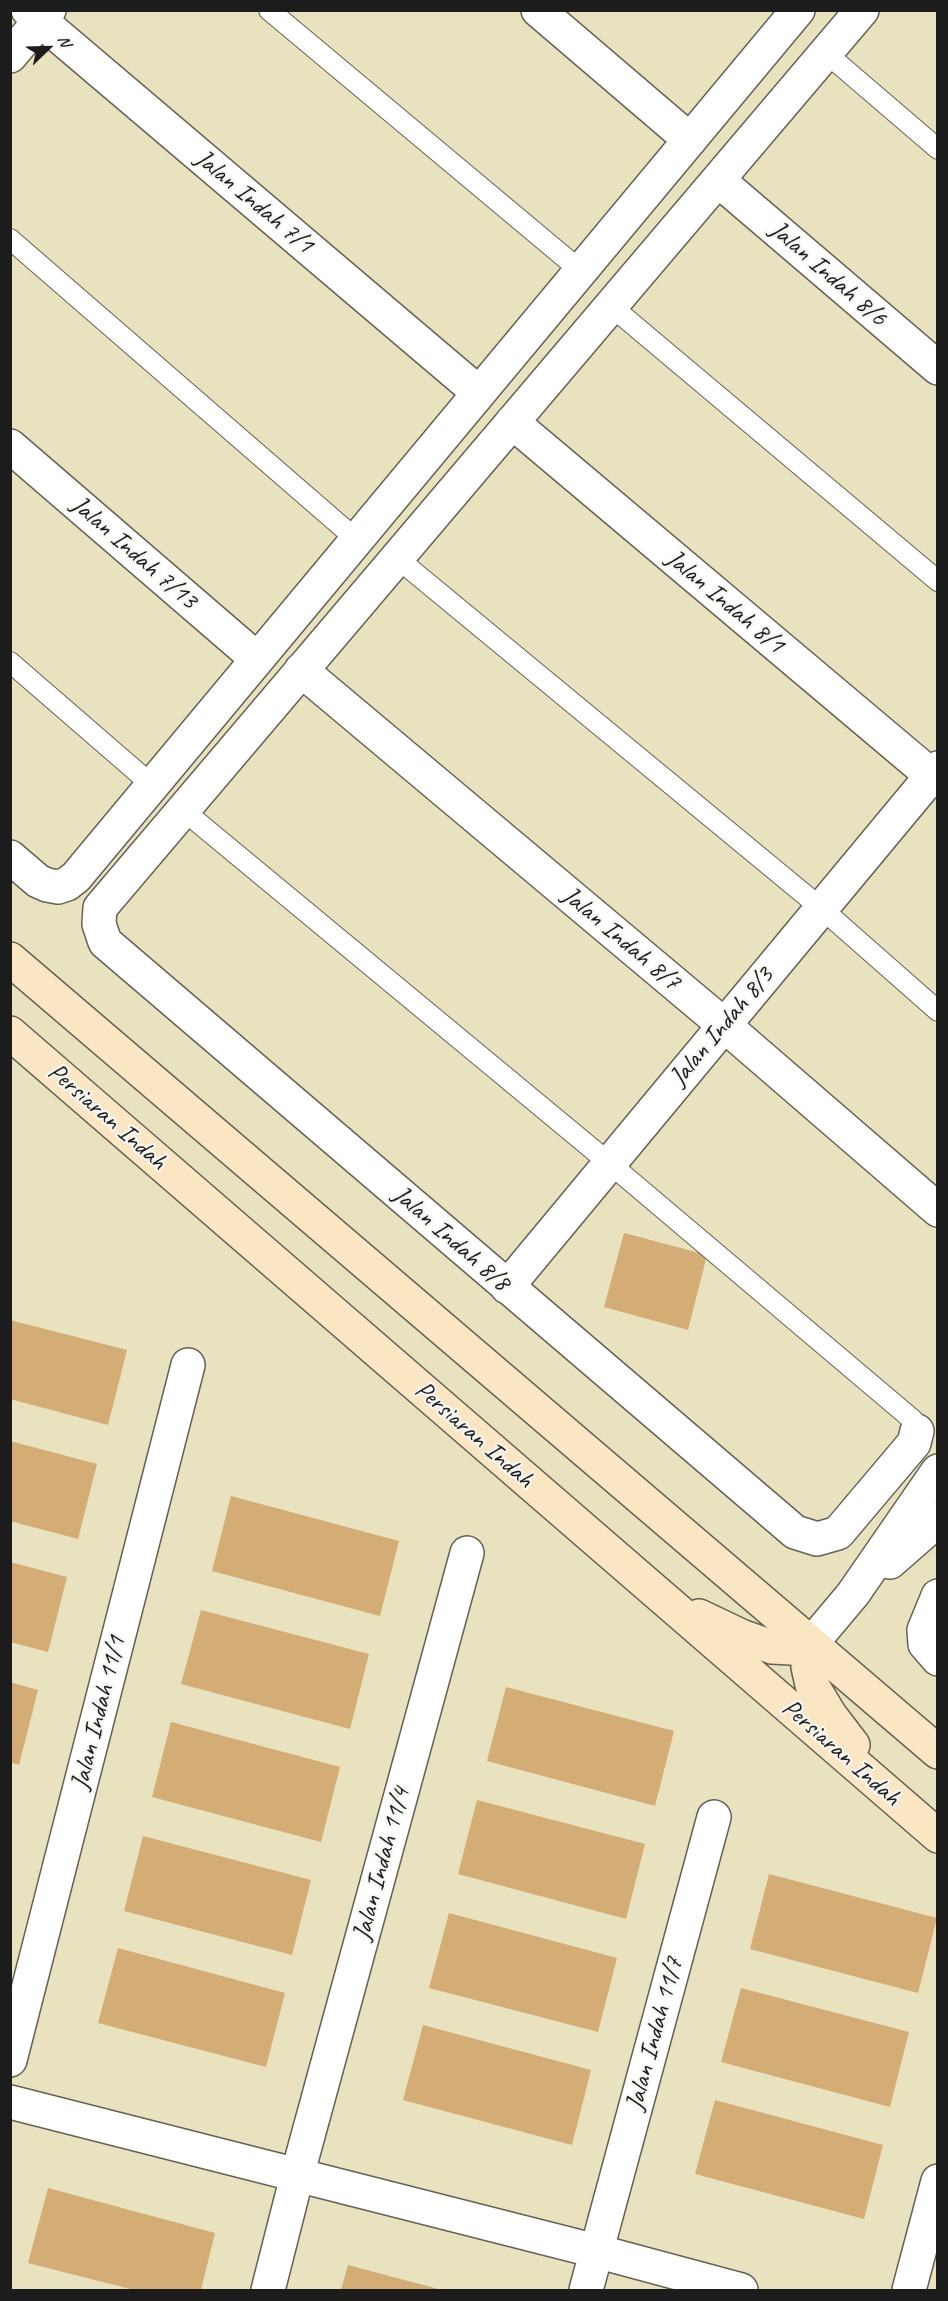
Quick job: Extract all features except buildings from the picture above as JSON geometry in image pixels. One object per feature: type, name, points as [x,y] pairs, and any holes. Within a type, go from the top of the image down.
[{"type":"main road","points":[[10,959],[938,1752]]},
{"type":"main road","name":"Persiaran Indah","points":[[10,1034],[938,1836]]},
{"type":"main road","points":[[661,1597],[741,1636],[772,1647],[791,1648],[811,1644]]},
{"type":"main road","points":[[811,1644],[808,1667],[812,1685],[830,1715],[898,1802]]},
{"type":"street","points":[[538,10],[690,140]]},
{"type":"street","points":[[183,810],[862,10]]},
{"type":"street","points":[[10,56],[39,14]]},
{"type":"street","name":"Jalan Indah 7/1","points":[[39,14],[479,393]]},
{"type":"street","points":[[10,857],[39,881],[48,885],[58,887],[67,884],[75,877],[690,140],[786,15]]},
{"type":"street","name":"Jalan Indah 8/6","points":[[718,180],[938,368]]},
{"type":"street","name":"Jalan Indah 8/1","points":[[512,422],[935,775]]},
{"type":"street","name":"Jalan Indah 7/13","points":[[10,446],[257,660]]},
{"type":"street","name":"Jalan Indah 8/7","points":[[301,670],[724,1025],[938,1210]]},
{"type":"street","name":"Jalan Indah 8/3","points":[[507,1287],[608,1162],[935,775]]},
{"type":"street","name":"Jalan Indah 8/8","points":[[183,810],[100,908],[99,924],[105,942],[795,1532],[817,1539],[837,1533],[914,1443],[918,1431]]},
{"type":"street","name":"Jalan Indah 11/1","points":[[10,2060],[188,1365]]},
{"type":"street","points":[[811,1644],[853,1594],[938,1471]]},
{"type":"street","points":[[853,1594],[938,1520]]},
{"type":"street","name":"Jalan Indah 11/4","points":[[268,2290],[467,1553]]},
{"type":"street","points":[[937,1596],[924,1630],[925,1644],[938,1659]]},
{"type":"street","name":"Jalan Indah 11/7","points":[[586,2290],[714,1816]]},
{"type":"street","points":[[10,2102],[741,2290]]},
{"type":"street","points":[[909,2290],[938,2181]]},
{"type":"lane","points":[[269,10],[581,271]]},
{"type":"lane","points":[[826,53],[938,149]]},
{"type":"lane","points":[[10,238],[357,540]]},
{"type":"lane","points":[[611,306],[938,581]]},
{"type":"lane","points":[[397,558],[821,908],[938,1011]]},
{"type":"lane","points":[[10,662],[152,785]]},
{"type":"lane","points":[[183,810],[608,1162],[913,1420],[918,1431]]}]
